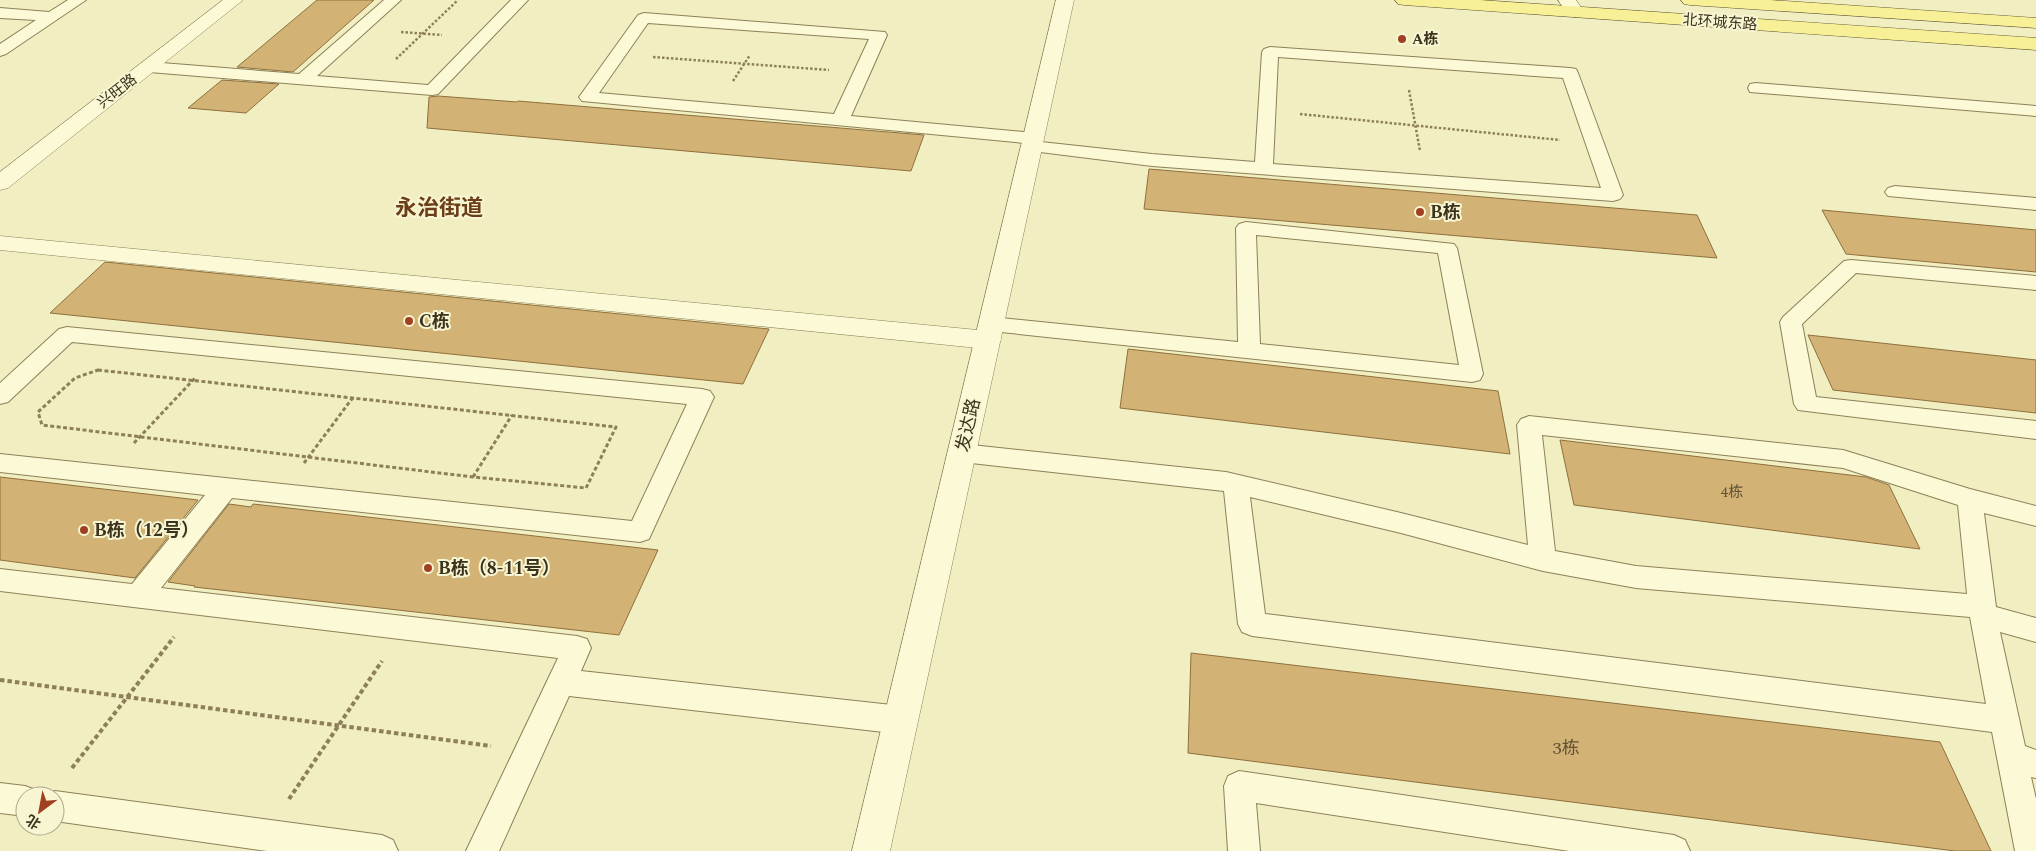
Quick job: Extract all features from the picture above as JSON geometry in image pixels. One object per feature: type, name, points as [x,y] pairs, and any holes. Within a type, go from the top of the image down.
[{"type":"main road","name":"北环城东路","points":[[1404,0],[1571,6],[2036,44]]},
{"type":"main road","name":"北环城东路","points":[[1690,0],[2036,23]]},
{"type":"street","name":"兴旺路","points":[[0,183],[234,0]]},
{"type":"street","name":"发达路","points":[[871,851],[1065,0]]},
{"type":"street","points":[[0,243],[990,332]]},
{"type":"lane","points":[[0,51],[78,0]]},
{"type":"lane","points":[[303,79],[393,0]]},
{"type":"lane","points":[[149,66],[432,90],[520,0]]},
{"type":"lane","points":[[0,13],[52,17]]},
{"type":"lane","points":[[840,121],[879,35],[644,18],[588,97],[1033,142],[1152,160],[1614,195],[1570,73],[1270,52],[1264,168]]},
{"type":"lane","points":[[1756,88],[2036,111]]},
{"type":"lane","points":[[1895,192],[2036,204]]},
{"type":"lane","points":[[990,332],[1248,351],[1472,374],[1446,248],[1246,228],[1248,351]]},
{"type":"lane","points":[[2036,283],[1851,266],[1791,322],[1806,404],[2036,430]]},
{"type":"lane","points":[[0,396],[67,334],[702,397],[640,532],[0,463]]},
{"type":"lane","points":[[1543,560],[1529,426],[1843,459],[1970,499],[2036,516]]},
{"type":"lane","points":[[962,453],[1236,485],[1543,560],[1636,577],[1982,611],[2036,630]]},
{"type":"lane","points":[[1236,485],[1252,624],[2004,720]]},
{"type":"lane","points":[[138,596],[225,488]]},
{"type":"lane","points":[[1970,499],[1982,611],[2004,720],[2024,760],[2031,851]]},
{"type":"lane","points":[[0,580],[577,648],[482,851]]},
{"type":"lane","points":[[560,682],[901,720]]},
{"type":"lane","points":[[1244,851],[1239,786],[1674,851]]},
{"type":"lane","points":[[0,798],[15,800]]},
{"type":"lane","points":[[65,807],[382,851]]},
{"type":"path","points":[[368,85],[458,0]]},
{"type":"path","points":[[715,109],[768,27]]},
{"type":"path","points":[[360,29],[483,38]]},
{"type":"path","points":[[618,54],[862,73]]},
{"type":"path","points":[[1403,61],[1425,181]]},
{"type":"path","points":[[1267,111],[1595,143]]},
{"type":"path","points":[[105,474],[222,349]]},
{"type":"path","points":[[281,493],[378,365]]},
{"type":"path","points":[[98,370],[354,397],[616,427],[586,488],[473,477],[42,425],[38,412],[75,378],[98,370]]},
{"type":"path","points":[[452,512],[534,380]]},
{"type":"path","points":[[68,773],[199,603]]},
{"type":"path","points":[[265,835],[405,628]]},
{"type":"path","points":[[0,680],[529,751]]},
{"type":"building","points":[[317,0],[374,0],[293,72],[237,67]]},
{"type":"building","points":[[222,80],[279,84],[246,113],[188,108]]},
{"type":"building","points":[[438,96],[924,135],[911,171],[427,128],[429,97]]},
{"type":"building","name":"B栋","points":[[1149,169],[1697,215],[1717,258],[1144,209]]},
{"type":"building","points":[[1822,210],[2036,230],[2036,272],[1846,254]]},
{"type":"building","name":"C栋","points":[[105,262],[769,329],[743,384],[50,313]]},
{"type":"building","points":[[1808,335],[2036,360],[2036,413],[1833,390]]},
{"type":"building","points":[[1128,349],[1498,391],[1510,454],[1120,408]]},
{"type":"building","points":[[1560,440],[1866,477],[1889,485],[1920,549],[1574,505]]},
{"type":"building","name":"B栋（12号）","points":[[0,477],[198,500],[135,578],[0,560]]},
{"type":"building","name":"B栋（8-11号）","points":[[229,504],[251,507],[253,504],[658,550],[619,635],[194,587],[168,582]]},
{"type":"building","points":[[1191,653],[1940,742],[1991,851],[1955,851],[1188,753]]},
{"type":"place","name":"A栋","points":[[1402,39]]},
{"type":"place","name":"B栋","points":[[1420,212]]},
{"type":"place","name":"C栋","points":[[409,321]]},
{"type":"place","name":"B栋（12号）","points":[[84,530]]},
{"type":"place","name":"B栋（8-11号）","points":[[428,568]]},
{"type":"district","name":"永治街道","points":[[439,207]]}]
